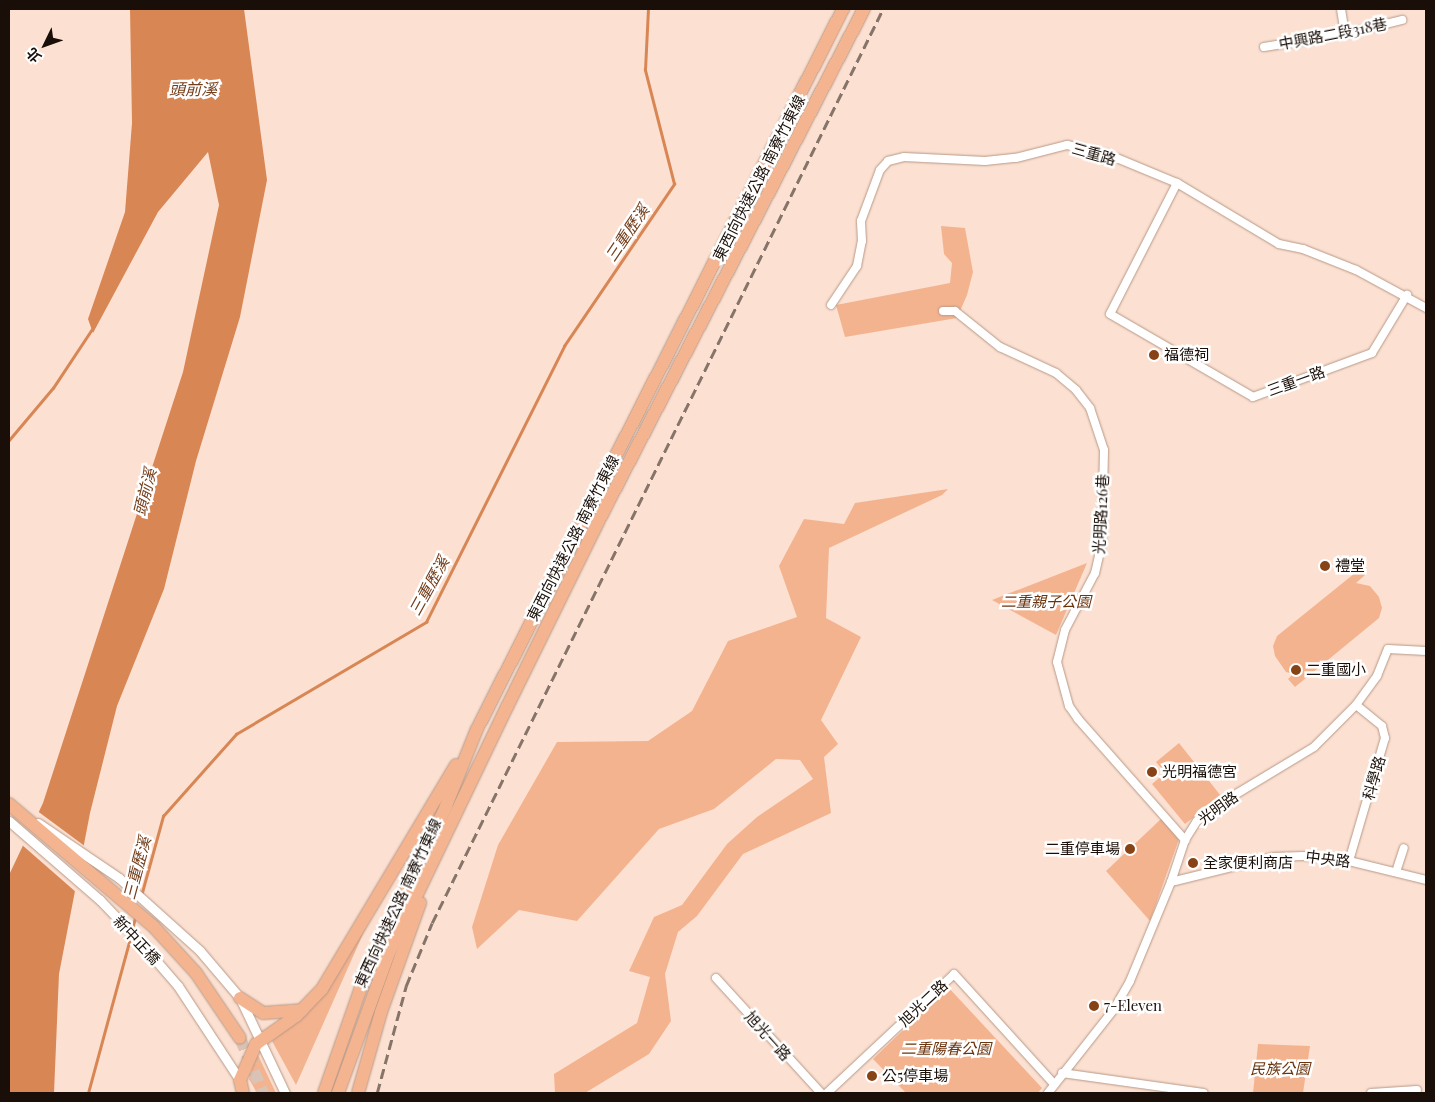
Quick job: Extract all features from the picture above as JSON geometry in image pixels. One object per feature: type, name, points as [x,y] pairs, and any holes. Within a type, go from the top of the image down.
[{"type":"highway","name":"東西向快速公路 南寮竹東線","points":[[324,1093],[360,990],[446,806],[477,729],[843,9]]},
{"type":"highway","name":"東西向快速公路 南寮竹東線","points":[[338,1093],[389,953],[438,856],[599,520],[864,9]]},
{"type":"highway","points":[[246,1093],[240,1080],[260,1041],[302,1010],[322,988],[477,729]]},
{"type":"highway","points":[[9,804],[153,926],[196,973],[240,1038]]},
{"type":"highway","points":[[358,1093],[381,1012],[438,856]]},
{"type":"highway","points":[[240,998],[263,1013],[302,1010]]},
{"type":"street","points":[[1341,9],[1344,34]]},
{"type":"street","name":"中興路二段318巷","points":[[1264,47],[1344,34],[1402,20]]},
{"type":"street","name":"三重路","points":[[831,305],[857,266],[862,241],[861,221],[880,170],[888,161],[904,157],[985,161],[1016,158],[1068,145],[1108,154],[1177,183],[1279,244],[1303,249],[1356,270],[1426,308]]},
{"type":"street","name":"三重一路","points":[[1177,183],[1110,314],[1252,397],[1372,353],[1407,296]]},
{"type":"street","name":"光明路126巷","points":[[943,311],[955,311],[1000,346],[1056,373],[1076,390],[1090,408],[1104,450],[1102,543],[1095,573],[1058,649],[1062,684],[1069,706],[1078,719],[1185,840]]},
{"type":"street","name":"光明路","points":[[1048,1093],[1116,1005],[1171,882],[1185,840],[1197,821],[1218,805],[1314,747],[1356,705],[1377,676],[1388,649],[1426,650]]},
{"type":"street","name":"科學路","points":[[1350,861],[1385,738],[1382,726],[1356,705]]},
{"type":"street","points":[[9,804],[119,878],[200,951],[240,998],[286,1093]]},
{"type":"street","name":"新中正橋","points":[[9,821],[100,900],[140,942],[178,986],[240,1080]]},
{"type":"street","points":[[1396,872],[1404,848]]},
{"type":"street","name":"中央路","points":[[1171,882],[1273,857],[1303,856],[1350,861],[1426,880]]},
{"type":"street","name":"旭光二路","points":[[827,1093],[954,974],[1054,1084]]},
{"type":"street","name":"旭光一路","points":[[716,978],[820,1093]]},
{"type":"street","points":[[1062,1073],[1204,1093]]},
{"type":"street","points":[[1371,1093],[1416,1090]]},
{"type":"green space","points":[[941,226],[965,228],[973,272],[967,295],[957,318],[845,337],[836,305],[950,283],[952,263],[944,254]]},
{"type":"green space","points":[[948,489],[942,495],[829,548],[826,618],[861,637],[821,720],[838,744],[824,757],[831,813],[743,854],[697,916],[678,932],[665,974],[671,1021],[649,1054],[585,1093],[555,1093],[554,1074],[637,1023],[650,977],[629,971],[654,917],[682,905],[727,844],[757,817],[813,779],[800,760],[776,759],[714,809],[659,829],[577,921],[519,910],[477,949],[472,927],[498,845],[557,742],[648,741],[692,711],[728,641],[797,617],[779,566],[804,519],[844,524],[855,503]]},
{"type":"green space","name":"二重親子公園","points":[[1087,563],[1056,635],[992,600]]},
{"type":"green space","points":[[1360,569],[1365,575],[1356,583],[1370,586],[1379,597],[1382,608],[1379,618],[1295,687],[1288,679],[1293,674],[1286,672],[1275,656],[1273,646],[1277,636]]},
{"type":"green space","points":[[1179,743],[1221,796],[1185,824],[1152,784],[1165,773],[1156,762]]},
{"type":"green space","points":[[1162,818],[1179,839],[1150,921],[1106,871]]},
{"type":"green space","points":[[367,925],[296,1085],[272,1041],[305,1013]]},
{"type":"green space","name":"二重陽春公園","points":[[948,987],[1042,1088],[1038,1093],[906,1093],[873,1059]]},
{"type":"green space","name":"民族公園","points":[[1258,1044],[1310,1046],[1303,1093],[1253,1093]]},
{"type":"green space","points":[[257,1053],[276,1093],[257,1093],[249,1079]]},
{"type":"water","name":"頭前溪","points":[[130,9],[244,9],[267,180],[240,317],[196,461],[164,589],[117,706],[90,813],[59,974],[54,1093],[9,1093],[9,875],[43,803],[183,372],[219,205],[208,152],[158,212],[93,333],[88,319],[125,212],[132,123]]},
{"type":"pier","points":[[36,810],[86,847],[77,893],[21,844]]},
{"type":"waterway","name":"三重歷溪","points":[[141,896],[163,816],[236,734],[426,622],[564,346],[674,184],[645,70],[648,9]]},
{"type":"waterway","points":[[9,440],[53,388],[94,326]]},
{"type":"waterway","name":"三重歷溪","points":[[132,929],[135,918]]},
{"type":"waterway","name":"三重歷溪","points":[[88,1093],[131,935]]},
{"type":"tunnel","points":[[240,1038],[263,1093]]},
{"type":"railway","points":[[377,1093],[406,986],[432,923],[883,9]]},
{"type":"place","name":"福德祠","points":[[1154,355]]},
{"type":"place","name":"禮堂","points":[[1325,566]]},
{"type":"place","name":"二重國小","points":[[1296,670]]},
{"type":"place","name":"光明福德宮","points":[[1152,772]]},
{"type":"place","name":"二重停車場","points":[[1130,849]]},
{"type":"place","name":"全家便利商店","points":[[1193,863]]},
{"type":"place","name":"7-Eleven","points":[[1094,1006]]},
{"type":"place","name":"公5停車場","points":[[872,1076]]}]
